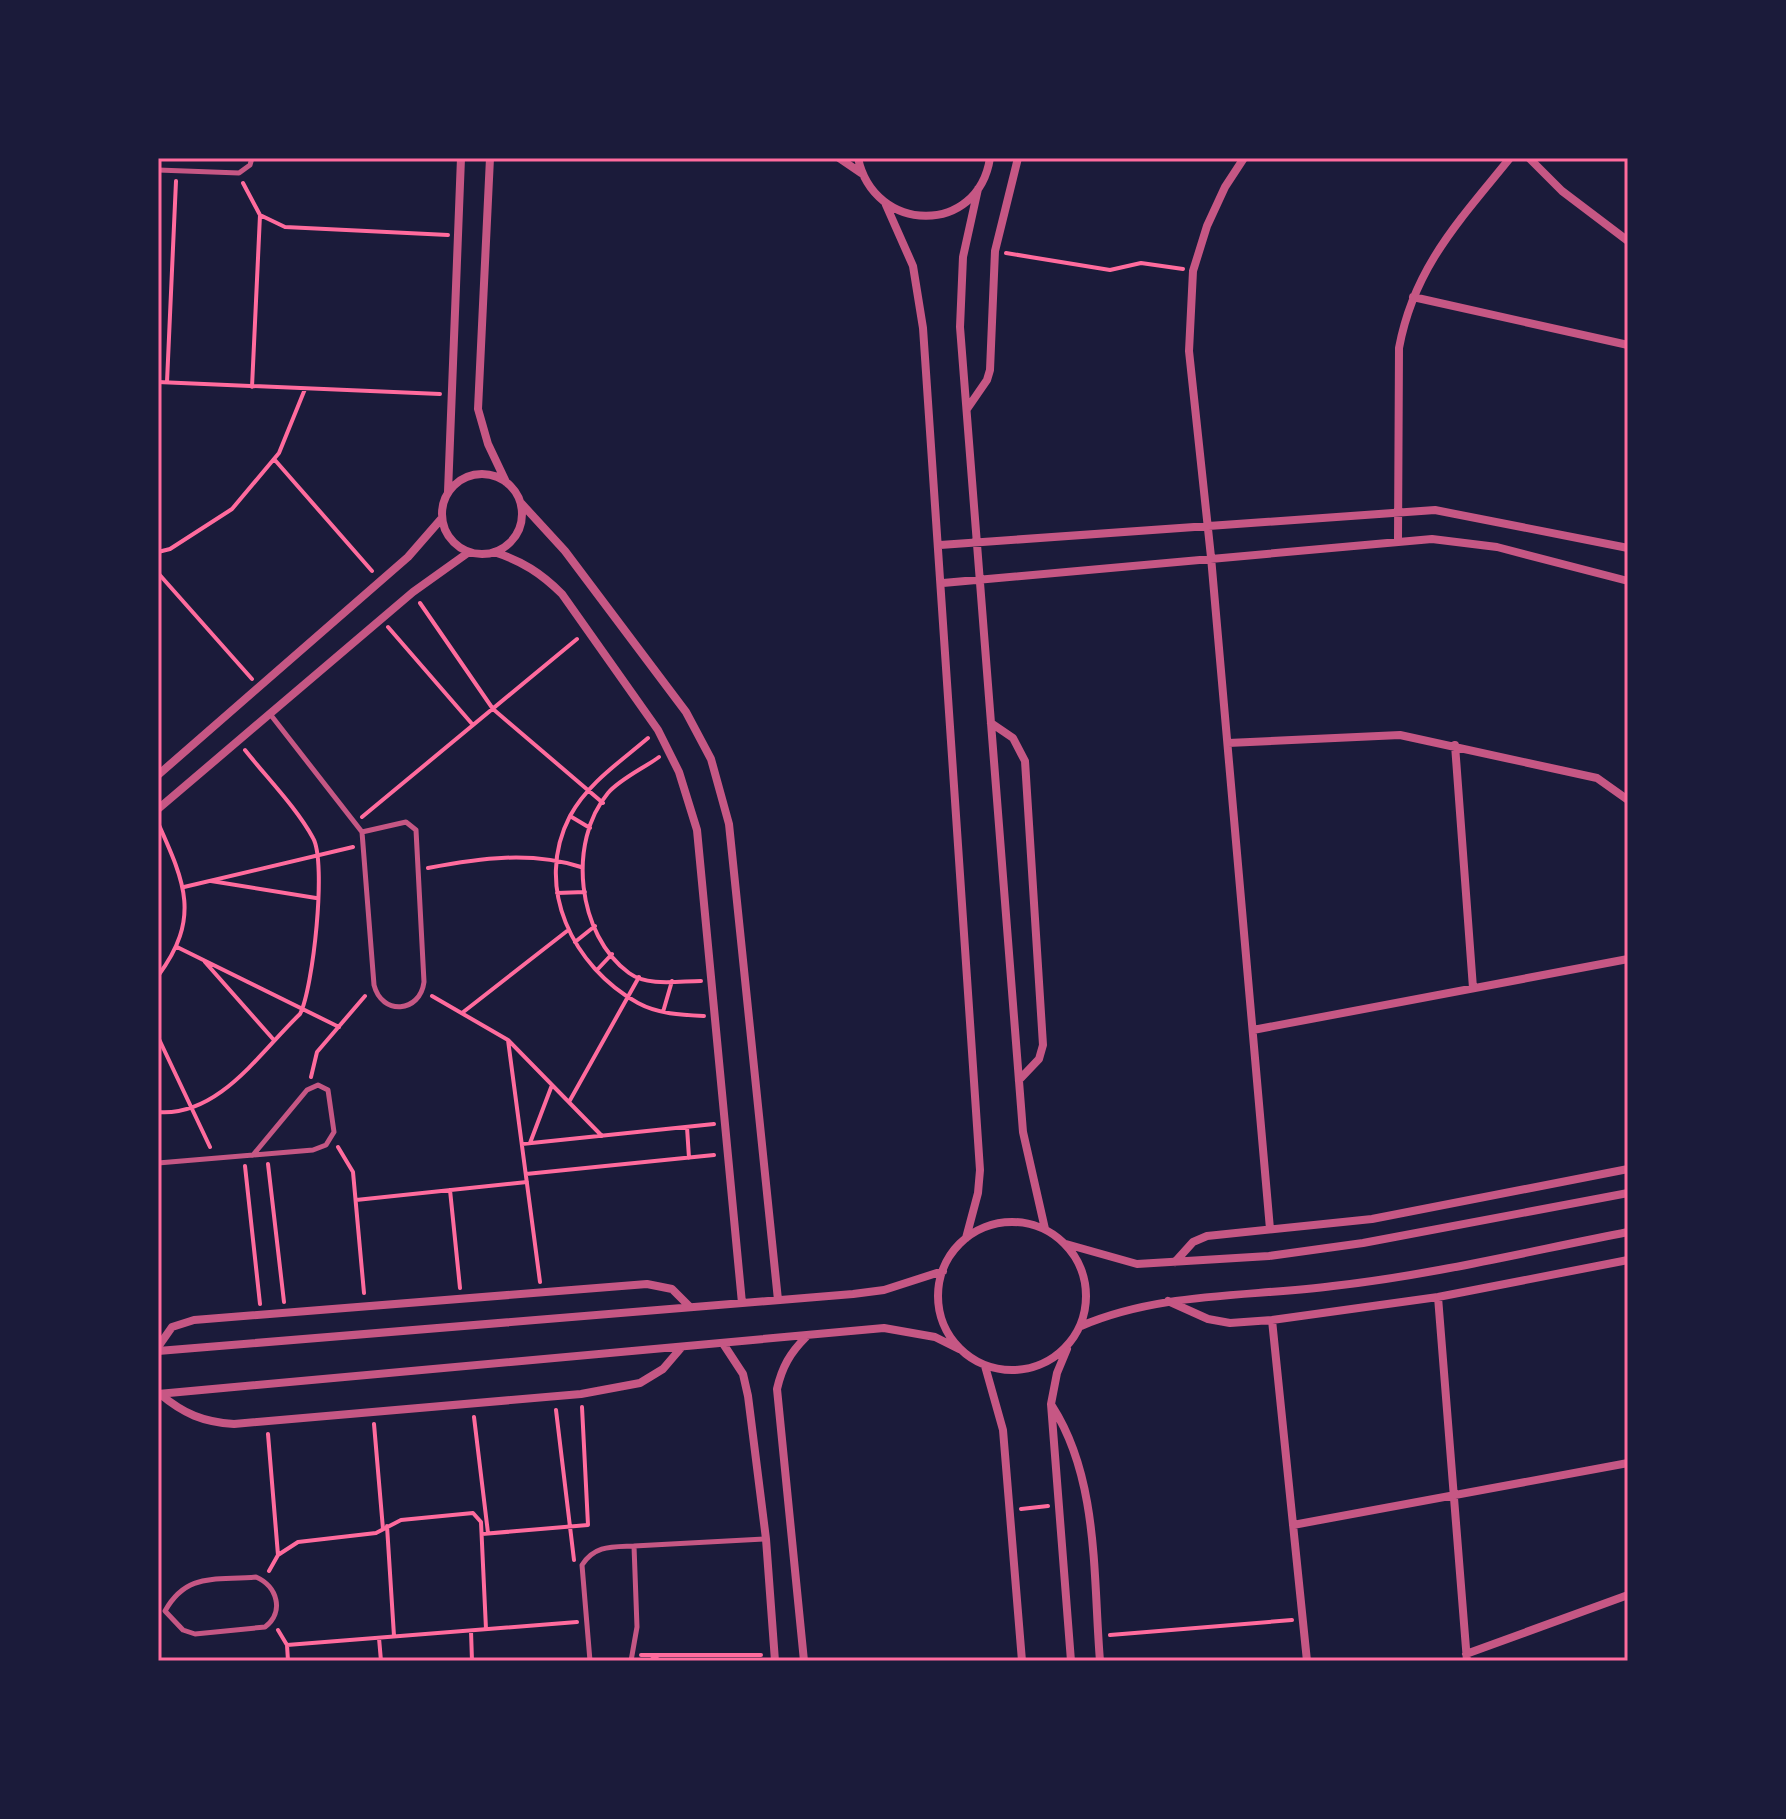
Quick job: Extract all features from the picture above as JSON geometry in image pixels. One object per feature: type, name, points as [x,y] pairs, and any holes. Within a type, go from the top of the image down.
[{"type":"street","points":[[158,775],[408,557],[442,518],[448,492],[461,158]]},
{"type":"street","points":[[490,158],[478,409],[488,444],[506,482],[565,551],[686,712],[720,785],[731,840],[778,1300]]},
{"type":"street","points":[[839,158],[861,173]]},
{"type":"street","points":[[858,158],[861,173],[875,196],[886,205],[910,214],[935,216],[966,202],[978,189]]},
{"type":"street","points":[[990,158],[978,189],[963,257],[960,291],[966,410],[1019,1080],[1028,1165],[1045,1229]]},
{"type":"street","points":[[966,410],[987,380],[990,370],[995,251],[1018,158]]},
{"type":"street","points":[[1244,158],[1225,187],[1207,226],[1193,271],[1189,351],[1211,557],[1270,1229]]},
{"type":"street","points":[[1398,540],[1399,348],[1413,297],[1435,251],[1510,158]]},
{"type":"street","points":[[1529,158],[1562,191],[1628,241]]},
{"type":"street","points":[[886,205],[905,243],[919,300],[943,583],[980,1170],[976,1205],[966,1238]]},
{"type":"street","points":[[1413,297],[1628,345]]},
{"type":"street","points":[[448,492],[469,476],[495,476],[506,482]]},
{"type":"street","points":[[494,552],[505,547],[520,528],[521,503]]},
{"type":"street","points":[[940,545],[1398,510],[1471,514],[1628,548]]},
{"type":"street","points":[[442,518],[451,539],[469,552]]},
{"type":"street","points":[[943,583],[1398,540],[1466,541],[1628,581]]},
{"type":"street","points":[[158,809],[413,592],[469,552],[494,552],[519,561],[542,575],[588,630],[658,730],[669,750],[697,830],[742,1303]]},
{"type":"street","points":[[991,723],[1013,738],[1025,761],[1043,1045],[1039,1059],[1019,1080]]},
{"type":"street","points":[[1228,743],[1400,735],[1597,778],[1628,800]]},
{"type":"street","points":[[1455,745],[1473,988]]},
{"type":"street","points":[[1253,1030],[1628,959]]},
{"type":"street","points":[[1175,1262],[1193,1242],[1207,1236],[1372,1219],[1628,1169]]},
{"type":"street","points":[[959,1349],[945,1328],[938,1304],[943,1271],[949,1257],[966,1238],[987,1226],[1007,1222],[1045,1229],[1066,1244],[1137,1264],[1269,1256],[1363,1243],[1628,1193]]},
{"type":"street","points":[[1081,1326],[1108,1314],[1167,1301],[1385,1279],[1628,1232]]},
{"type":"street","points":[[1066,1244],[1080,1266],[1087,1292],[1081,1326],[1069,1344],[1057,1373],[1051,1404],[1071,1661]]},
{"type":"street","points":[[1167,1301],[1208,1319],[1230,1323],[1272,1320],[1438,1297],[1628,1260]]},
{"type":"street","points":[[158,1349],[884,1290],[943,1271]]},
{"type":"street","points":[[158,1349],[172,1327],[194,1320],[285,1312],[662,1285],[672,1289],[690,1307]]},
{"type":"street","points":[[1438,1297],[1466,1657],[1628,1595]]},
{"type":"street","points":[[1272,1320],[1307,1661]]},
{"type":"street","points":[[159,1394],[724,1345],[884,1328],[935,1337],[985,1366],[1008,1371],[1031,1368],[1052,1359],[1069,1344]]},
{"type":"street","points":[[804,1661],[777,1389],[786,1361],[806,1337]]},
{"type":"street","points":[[724,1345],[743,1374],[748,1396],[766,1539],[775,1658]]},
{"type":"street","points":[[159,1394],[181,1412],[207,1422],[267,1421],[581,1394],[640,1383],[663,1369],[681,1348]]},
{"type":"street","points":[[985,1366],[999,1408],[1022,1661]]},
{"type":"street","points":[[1051,1404],[1068,1430],[1082,1474],[1100,1661]]},
{"type":"street","points":[[1293,1525],[1628,1463]]},
{"type":"lane","points":[[158,170],[239,173],[252,158]]},
{"type":"lane","points":[[270,714],[357,821],[365,844],[374,985],[381,1000],[396,1008],[413,1004],[423,990],[416,830],[410,823],[401,822],[362,832]]},
{"type":"lane","points":[[158,1163],[266,1154],[320,1148],[334,1132],[330,1095],[323,1086],[312,1086],[253,1155]]},
{"type":"lane","points":[[590,1661],[582,1565],[590,1554],[602,1548],[766,1539]]},
{"type":"lane","points":[[632,1658],[637,1627],[634,1546]]},
{"type":"lane","points":[[256,1577],[264,1581],[276,1599],[277,1612],[271,1623],[259,1629],[195,1634],[183,1630],[161,1612],[175,1594],[189,1583],[256,1577]]},
{"type":"path","points":[[167,382],[177,171]]},
{"type":"path","points":[[239,173],[260,215],[252,387]]},
{"type":"path","points":[[260,215],[285,227],[457,235]]},
{"type":"path","points":[[995,251],[1110,270],[1141,263],[1193,271]]},
{"type":"path","points":[[158,382],[451,394]]},
{"type":"path","points":[[158,552],[170,549],[232,509],[274,459],[305,389]]},
{"type":"path","points":[[274,459],[381,581]]},
{"type":"path","points":[[158,573],[259,688]]},
{"type":"path","points":[[413,592],[493,709],[603,803]]},
{"type":"path","points":[[382,620],[473,725]]},
{"type":"path","points":[[357,821],[588,630]]},
{"type":"path","points":[[658,730],[588,791],[570,816],[557,859],[557,893],[567,931],[575,943],[597,971],[629,996],[663,1012],[716,1017]]},
{"type":"path","points":[[158,1112],[192,1109],[215,1097],[302,1009],[317,931],[314,840],[238,741]]},
{"type":"path","points":[[669,750],[609,792],[603,803],[590,828],[582,867],[587,907],[612,954],[629,974],[651,982],[713,981]]},
{"type":"path","points":[[570,816],[590,828]]},
{"type":"path","points":[[158,823],[184,887],[185,923],[177,947],[158,976]]},
{"type":"path","points":[[184,887],[365,844]]},
{"type":"path","points":[[418,870],[489,857],[557,859],[582,867]]},
{"type":"path","points":[[209,881],[316,898]]},
{"type":"path","points":[[557,893],[585,892]]},
{"type":"path","points":[[575,943],[595,926]]},
{"type":"path","points":[[462,1013],[567,931]]},
{"type":"path","points":[[177,947],[339,1027]]},
{"type":"path","points":[[597,971],[612,954]]},
{"type":"path","points":[[203,960],[273,1040]]},
{"type":"path","points":[[569,1102],[639,977]]},
{"type":"path","points":[[663,1012],[672,981]]},
{"type":"path","points":[[312,1086],[311,1075],[317,1052],[374,985]]},
{"type":"path","points":[[423,990],[508,1040],[602,1136]]},
{"type":"path","points":[[158,1037],[216,1158]]},
{"type":"path","points":[[508,1040],[541,1292]]},
{"type":"path","points":[[529,1143],[552,1085]]},
{"type":"path","points":[[522,1144],[726,1122]]},
{"type":"path","points":[[687,1127],[689,1158]]},
{"type":"path","points":[[331,1139],[353,1172],[365,1306]]},
{"type":"path","points":[[266,1154],[285,1312]]},
{"type":"path","points":[[526,1174],[728,1154]]},
{"type":"path","points":[[243,1156],[261,1314]]},
{"type":"path","points":[[356,1200],[527,1182]]},
{"type":"path","points":[[450,1190],[462,1299]]},
{"type":"path","points":[[485,1534],[589,1523],[581,1394]]},
{"type":"path","points":[[554,1396],[571,1556],[582,1565]]},
{"type":"path","points":[[473,1403],[485,1534],[486,1629]]},
{"type":"path","points":[[373,1412],[394,1637]]},
{"type":"path","points":[[267,1421],[278,1555]]},
{"type":"path","points":[[1009,1510],[1058,1505]]},
{"type":"path","points":[[264,1581],[278,1555],[298,1542],[376,1533],[401,1520],[473,1513],[481,1522],[485,1534]]},
{"type":"path","points":[[1098,1636],[1303,1619]]},
{"type":"path","points":[[287,1645],[587,1621]]},
{"type":"path","points":[[271,1623],[287,1645],[288,1661]]},
{"type":"path","points":[[471,1630],[472,1661]]},
{"type":"path","points":[[379,1638],[381,1661]]},
{"type":"path","points":[[632,1658],[650,1655],[775,1658]]},
{"type":"path","points":[[650,1655],[661,1661]]}]
